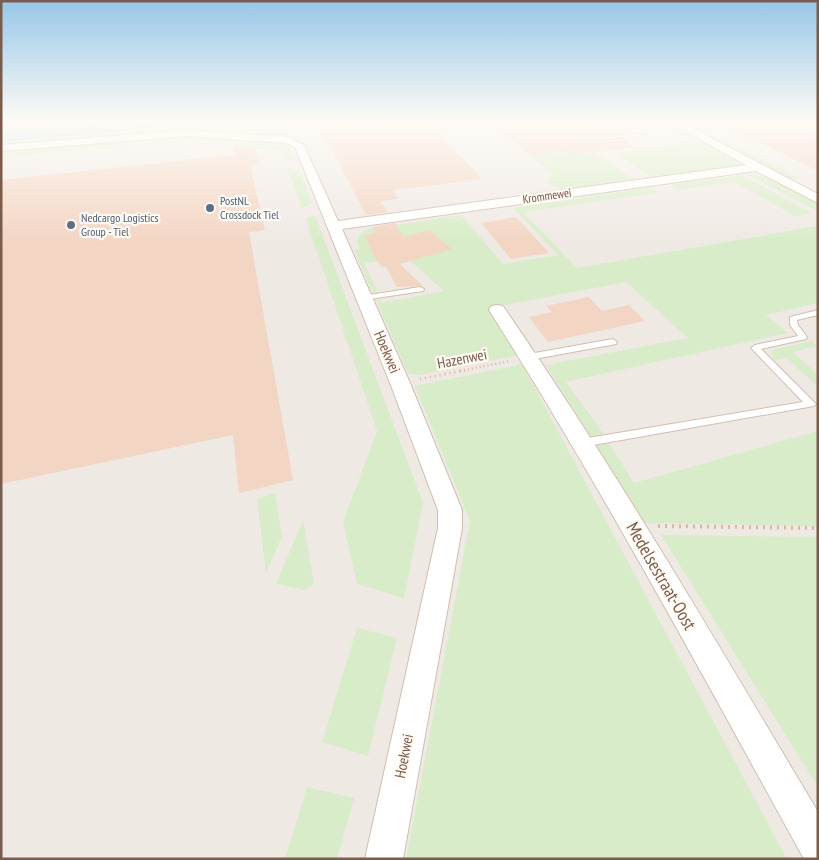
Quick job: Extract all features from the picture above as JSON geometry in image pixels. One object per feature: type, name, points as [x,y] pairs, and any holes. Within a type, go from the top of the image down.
[{"type":"street","name":"Hoekwei","points":[[307,162],[400,383],[450,510],[450,528],[384,859]]},
{"type":"street","points":[[750,162],[818,199]]},
{"type":"street","name":"Krommewei","points":[[335,226],[759,167]]},
{"type":"street","name":"Medelsestraat-Oost","points":[[497,310],[529,357],[582,443],[818,848]]},
{"type":"lane","points":[[364,298],[420,289]]},
{"type":"lane","points":[[582,443],[811,404],[755,348],[803,337],[794,325],[793,319],[818,312]]},
{"type":"lane","points":[[529,357],[613,342]]},
{"type":"path","name":"Hazenwei","points":[[400,383],[529,357]]},
{"type":"path","points":[[650,526],[818,528]]},
{"type":"shaded area","points":[[1,162],[818,162],[818,859],[1,859]]},
{"type":"green space","points":[[539,162],[608,162],[633,180],[561,191],[547,181],[553,174]]},
{"type":"green space","points":[[629,162],[734,162],[735,164],[727,167],[653,178]]},
{"type":"green space","points":[[756,162],[767,162],[800,179],[787,178]]},
{"type":"green space","points":[[287,168],[299,170],[312,203],[302,208]]},
{"type":"green space","points":[[744,173],[770,178],[818,204],[818,212]]},
{"type":"green space","points":[[742,175],[811,213],[795,216],[735,182],[677,190],[671,185]]},
{"type":"green space","points":[[649,188],[657,193],[523,212],[577,268],[818,226],[818,303],[766,315],[788,333],[566,382],[600,429],[634,483],[818,431],[818,526],[645,523],[546,365],[688,338],[626,282],[490,308],[520,355],[419,375],[408,373],[376,300],[381,300],[382,303],[444,291],[406,257],[364,263],[378,293],[373,293],[354,250],[360,249],[357,241],[360,234],[369,229],[461,215],[503,264],[558,255],[513,208]]},
{"type":"green space","points":[[315,215],[423,503],[404,598],[357,584],[343,522],[377,431],[306,219]]},
{"type":"green space","points":[[812,341],[817,346],[793,352],[818,375],[818,387],[787,358],[774,360],[771,352],[776,349]]},
{"type":"green space","points":[[522,364],[787,859],[406,859],[470,521],[415,386]]},
{"type":"green space","points":[[275,493],[282,536],[266,573],[257,499]]},
{"type":"green space","points":[[303,520],[314,583],[304,590],[276,584]]},
{"type":"green space","points":[[661,535],[818,537],[818,787]]},
{"type":"green space","points":[[357,628],[397,638],[368,756],[322,742]]},
{"type":"green space","points":[[307,787],[354,798],[337,859],[285,859]]},
{"type":"building","points":[[168,162],[259,162],[260,164],[250,165],[265,230],[249,232],[293,480],[239,493],[233,435],[1,484],[1,180]]},
{"type":"building","points":[[338,162],[466,162],[482,179],[393,190],[398,199],[381,201],[388,212],[366,215]]},
{"type":"building","points":[[800,162],[818,162],[818,171]]},
{"type":"building","points":[[515,217],[549,253],[511,259],[481,223]]},
{"type":"building","points":[[395,223],[404,237],[429,230],[452,249],[400,264],[423,286],[397,287],[386,267],[382,267],[377,261],[364,235],[375,233],[372,227]]},
{"type":"building","points":[[589,297],[602,311],[629,305],[645,321],[548,342],[529,317],[552,312],[546,306]]},
{"type":"place","name":"PostNL Crossdock Tiel","points":[[210,208]]},
{"type":"place","name":"Nedcargo Logistics Group - Tiel","points":[[71,225]]}]
